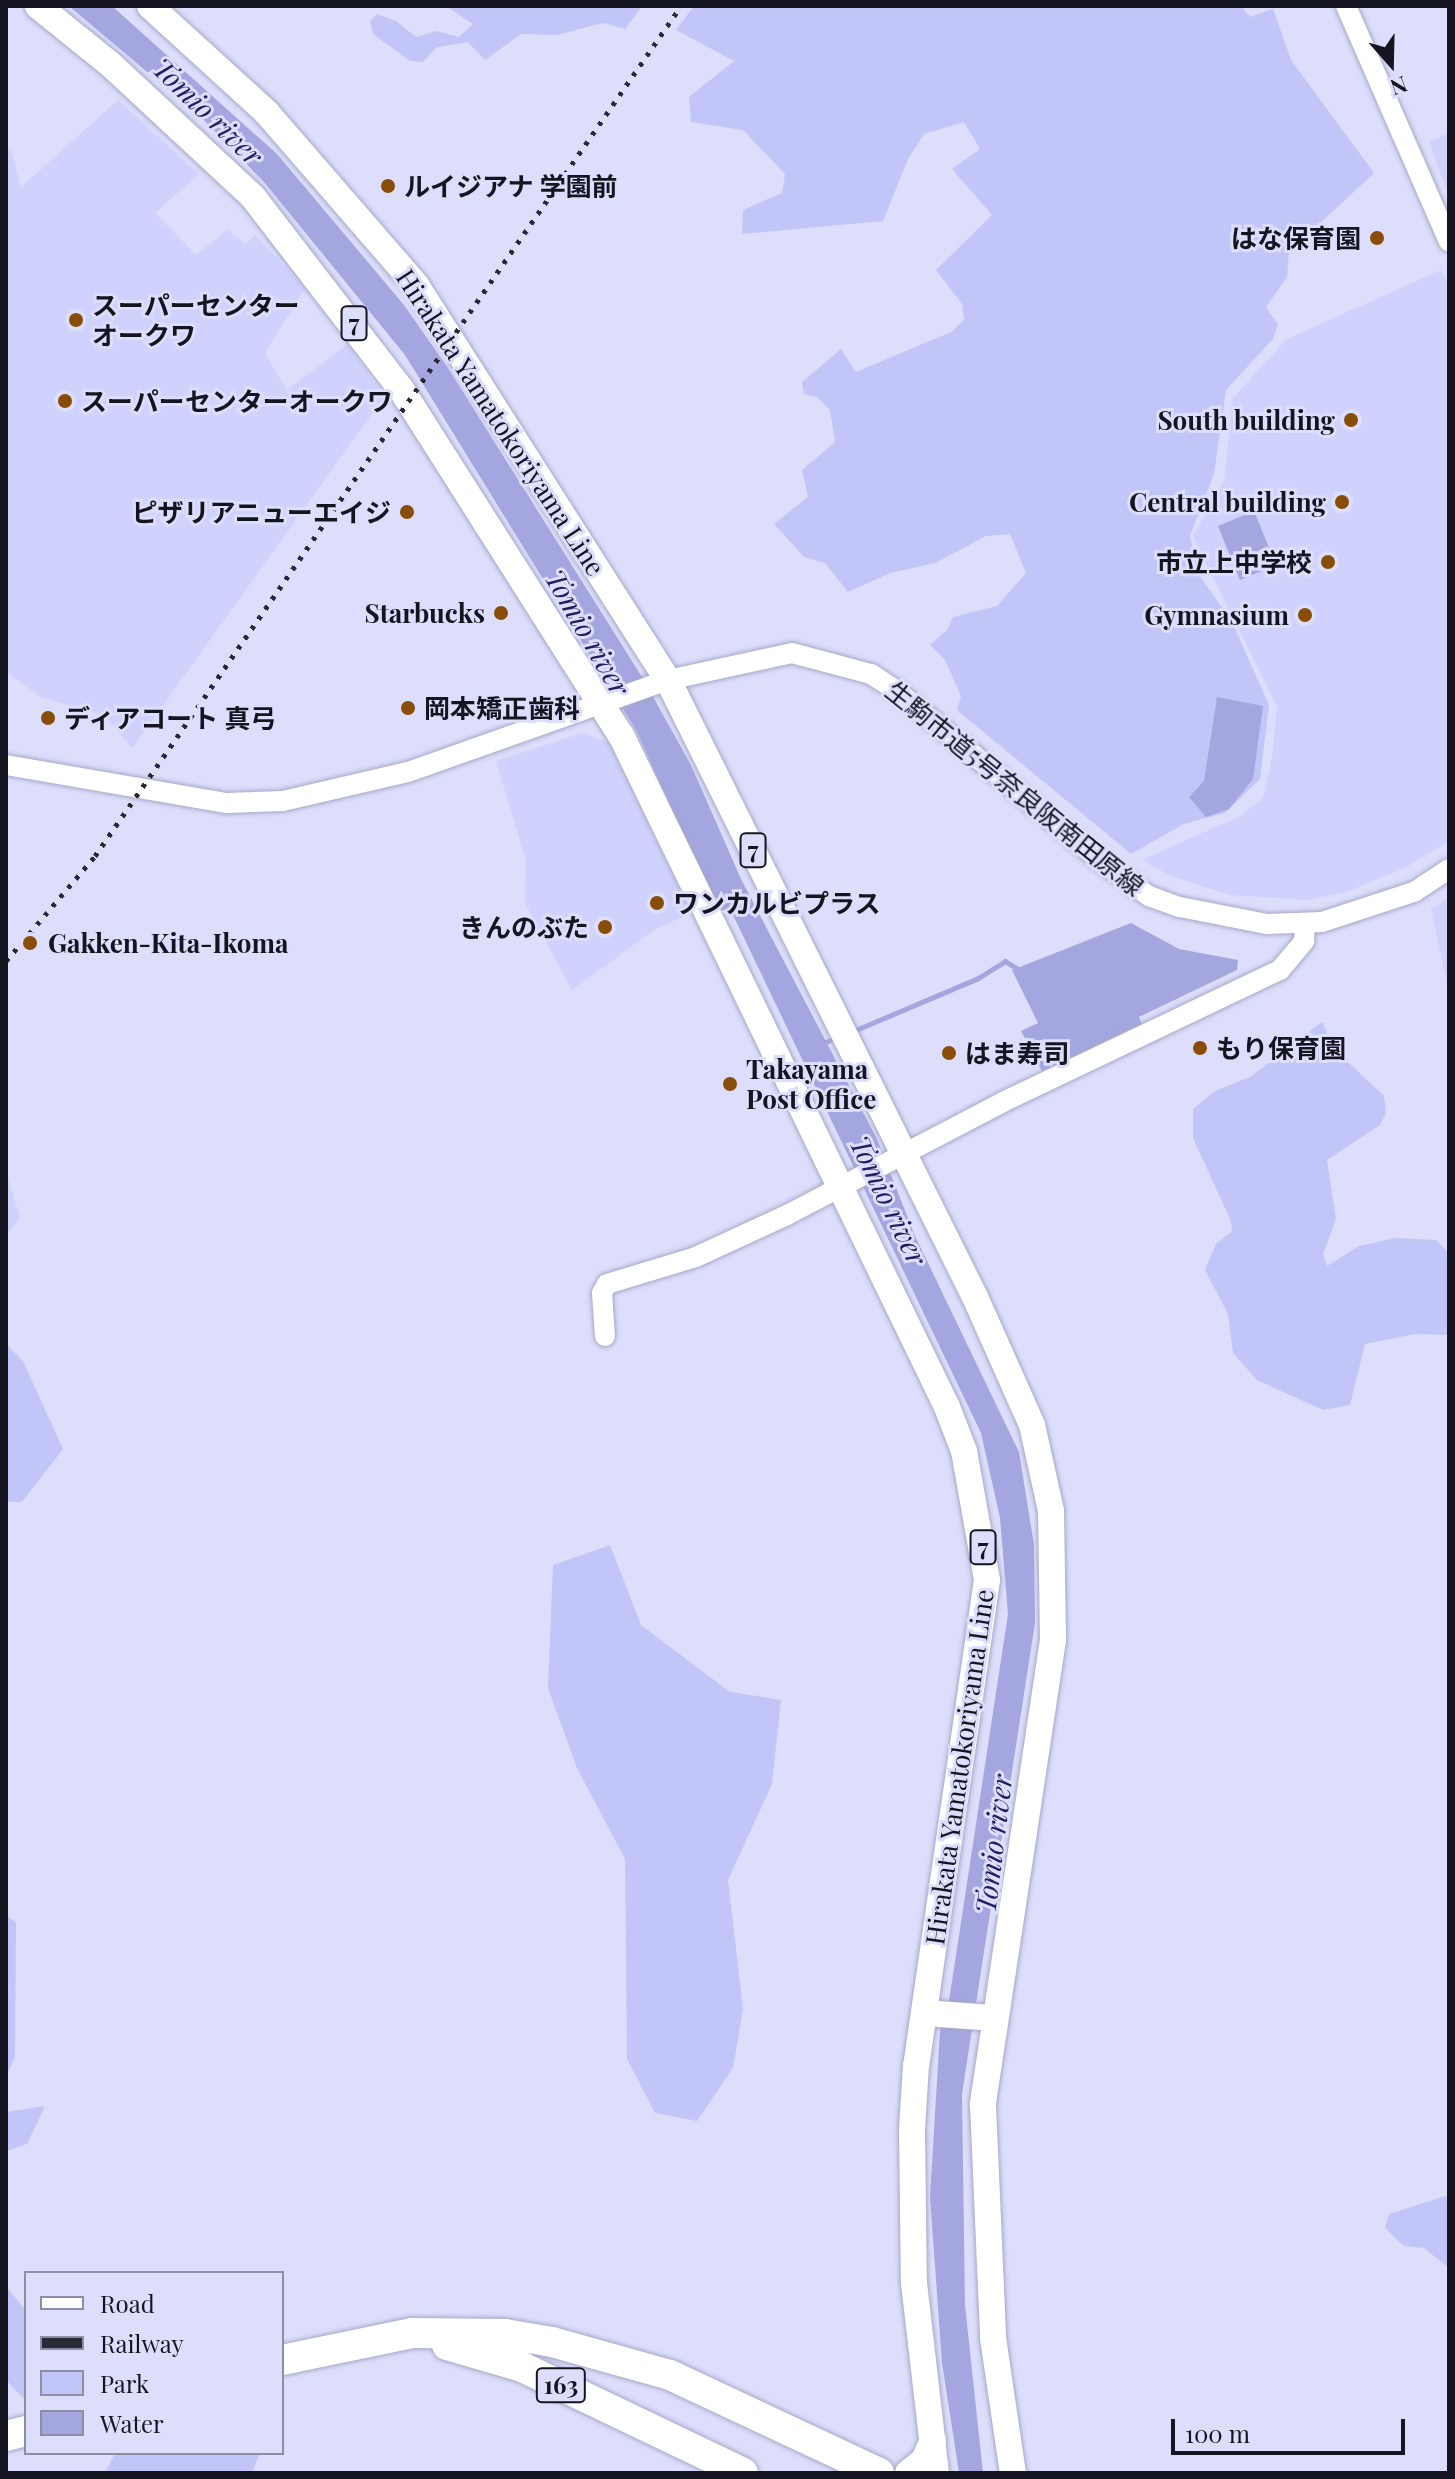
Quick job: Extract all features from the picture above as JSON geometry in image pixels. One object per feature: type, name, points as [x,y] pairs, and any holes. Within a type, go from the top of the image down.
[{"type":"highway","name":"163","points":[[284,2360],[365,2341],[435,2332],[505,2334],[635,2362],[879,2473]]},
{"type":"highway","name":"163","points":[[365,2341],[431,2343],[484,2353],[743,2473]]},
{"type":"main road","name":"Hirakata Yamatokoriyama Line","points":[[38,6],[170,118],[253,197],[304,259],[401,389],[596,701],[621,735],[947,1407],[964,1451],[987,1580],[924,2013],[911,2177],[919,2349],[936,2473]]},
{"type":"main road","name":"Hirakata Yamatokoriyama Line","points":[[150,6],[267,113],[416,285],[668,680]]},
{"type":"main road","name":"7","points":[[668,680],[843,1031],[901,1156],[975,1297],[1032,1425],[1051,1511],[1053,1640],[993,2018],[983,2105],[986,2246],[994,2351],[1013,2473]]},
{"type":"main road","points":[[924,2013],[993,2018]]},
{"type":"main road","points":[[908,2473],[924,2460],[933,2440]]},
{"type":"street","points":[[1346,6],[1449,242]]},
{"type":"street","name":"生駒市道5号奈良阪南田原線","points":[[596,701],[668,680],[792,653],[871,674],[1149,896],[1219,917],[1305,924],[1385,904],[1449,869]]},
{"type":"street","points":[[6,765],[227,803],[283,801],[408,772],[596,701]]},
{"type":"street","points":[[605,1336],[602,1293],[607,1284],[696,1257],[1280,970],[1304,941],[1305,924]]},
{"type":"shaded area","points":[[118,100],[199,174],[155,213],[196,255],[227,230],[246,244],[255,235],[305,288],[265,353],[287,390],[348,344],[384,397],[132,749],[106,716],[40,697],[6,671],[6,152],[11,150],[21,187]]},
{"type":"shaded area","points":[[1449,133],[1449,197],[1429,142]]},
{"type":"shaded area","name":"市立上中学校","points":[[1441,270],[1449,288],[1449,841],[1405,868],[1346,892],[1306,900],[1230,895],[1171,876],[1142,860],[1240,816],[1263,798],[1272,757],[1277,707],[1193,536],[1224,481],[1233,398],[1287,339]]},
{"type":"shaded area","points":[[582,733],[608,742],[691,913],[654,930],[572,990],[525,903],[526,861],[496,761]]},
{"type":"shaded area","points":[[1449,897],[1449,977],[1446,979],[1431,909]]},
{"type":"shaded area","points":[[6,1171],[20,1218],[6,1236]]},
{"type":"green space","points":[[446,6],[641,8],[625,29],[603,23],[557,35],[521,34],[485,60],[468,42],[437,47],[423,62],[410,61],[373,34],[370,21],[377,14],[396,21],[416,37],[437,31],[459,37],[473,24]]},
{"type":"green space","points":[[694,6],[1241,6],[1250,17],[1273,9],[1291,60],[1374,173],[1289,252],[1287,277],[1266,307],[1278,325],[1273,339],[1226,390],[1214,474],[1190,536],[1199,575],[1232,622],[1269,705],[1260,779],[1225,813],[1184,824],[1131,854],[957,710],[961,696],[945,660],[930,645],[947,630],[953,617],[997,606],[1026,573],[1010,534],[986,536],[935,563],[890,573],[848,592],[825,563],[804,557],[774,524],[808,497],[802,470],[835,442],[830,410],[817,397],[804,394],[802,382],[841,349],[856,372],[951,332],[964,320],[962,304],[936,270],[992,215],[952,169],[980,149],[964,122],[924,134],[908,159],[883,221],[742,234],[743,210],[782,193],[785,174],[743,130],[691,122],[689,97],[734,61],[676,30]]},
{"type":"green space","points":[[1322,1022],[1334,1049],[1384,1096],[1386,1113],[1380,1125],[1327,1160],[1336,1219],[1323,1254],[1327,1266],[1359,1246],[1396,1238],[1436,1240],[1449,1253],[1449,1335],[1415,1334],[1365,1344],[1350,1405],[1323,1410],[1257,1380],[1233,1353],[1228,1314],[1205,1270],[1216,1244],[1232,1231],[1231,1221],[1193,1138],[1193,1109],[1215,1091],[1250,1077]]},
{"type":"green space","points":[[6,1344],[23,1361],[63,1449],[22,1502],[6,1502]]},
{"type":"green space","points":[[610,1545],[641,1625],[730,1692],[781,1700],[772,1784],[728,1880],[743,2009],[733,2068],[697,2121],[655,2113],[627,2059],[625,1859],[577,1768],[548,1688],[553,1565]]},
{"type":"green space","points":[[6,1916],[16,1922],[15,2057],[6,2076]]},
{"type":"green space","points":[[45,2106],[27,2144],[6,2151],[6,2112]]},
{"type":"green space","points":[[1449,2195],[1449,2268],[1424,2248],[1404,2246],[1385,2228],[1389,2214]]},
{"type":"green space","points":[[6,2286],[24,2308],[24,2399],[6,2380]]},
{"type":"green space","points":[[114,2455],[259,2455],[252,2473],[105,2473]]},
{"type":"water","name":"Tomio river","points":[[69,6],[112,6],[277,154],[404,305],[448,368],[642,677],[691,765],[741,879],[877,1139],[915,1236],[1019,1452],[1034,1545],[1035,1623],[962,2094],[965,2305],[983,2473],[959,2473],[942,2363],[930,2197],[940,2031],[949,2001],[1008,1614],[1000,1518],[981,1433],[733,915],[715,906],[636,730],[405,355],[264,182],[204,120]]},
{"type":"water","points":[[1254,511],[1276,565],[1240,580],[1218,526]]},
{"type":"water","points":[[1217,697],[1263,706],[1253,779],[1229,809],[1206,817],[1189,797],[1204,781]]},
{"type":"water","points":[[1131,923],[1179,949],[1238,960],[1237,970],[1139,1017],[1142,1024],[1042,1071],[1021,1031],[1038,1023],[1012,970]]},
{"type":"waterway","points":[[851,1032],[978,978],[1005,961],[1016,968]]},
{"type":"waterway","points":[[818,1045],[838,1037]]},
{"type":"railway","points":[[6,961],[95,856],[681,6]]},
{"type":"place","name":"ルイジアナ 学園前","points":[[388,186]]},
{"type":"place","name":"はな保育園","points":[[1377,238]]},
{"type":"place","name":"スーパーセンター オークワ","points":[[76,320]]},
{"type":"place","name":"スーパーセンターオークワ","points":[[65,401]]},
{"type":"place","name":"South building","points":[[1351,420]]},
{"type":"place","name":"Central building","points":[[1342,502]]},
{"type":"place","name":"ピザリアニューエイジ","points":[[407,512]]},
{"type":"place","name":"市立上中学校","points":[[1328,562]]},
{"type":"place","name":"Starbucks","points":[[501,613]]},
{"type":"place","name":"Gymnasium","points":[[1305,615]]},
{"type":"place","name":"岡本矯正歯科","points":[[408,708]]},
{"type":"place","name":"ディアコート 真弓","points":[[48,718]]},
{"type":"place","name":"ワンカルビプラス","points":[[657,903]]},
{"type":"place","name":"きんのぶた","points":[[605,927]]},
{"type":"place","name":"Gakken-Kita-Ikoma","points":[[30,943]]},
{"type":"place","name":"もり保育園","points":[[1200,1048]]},
{"type":"place","name":"はま寿司","points":[[949,1053]]},
{"type":"place","name":"Takayama Post Office","points":[[730,1084]]}]
